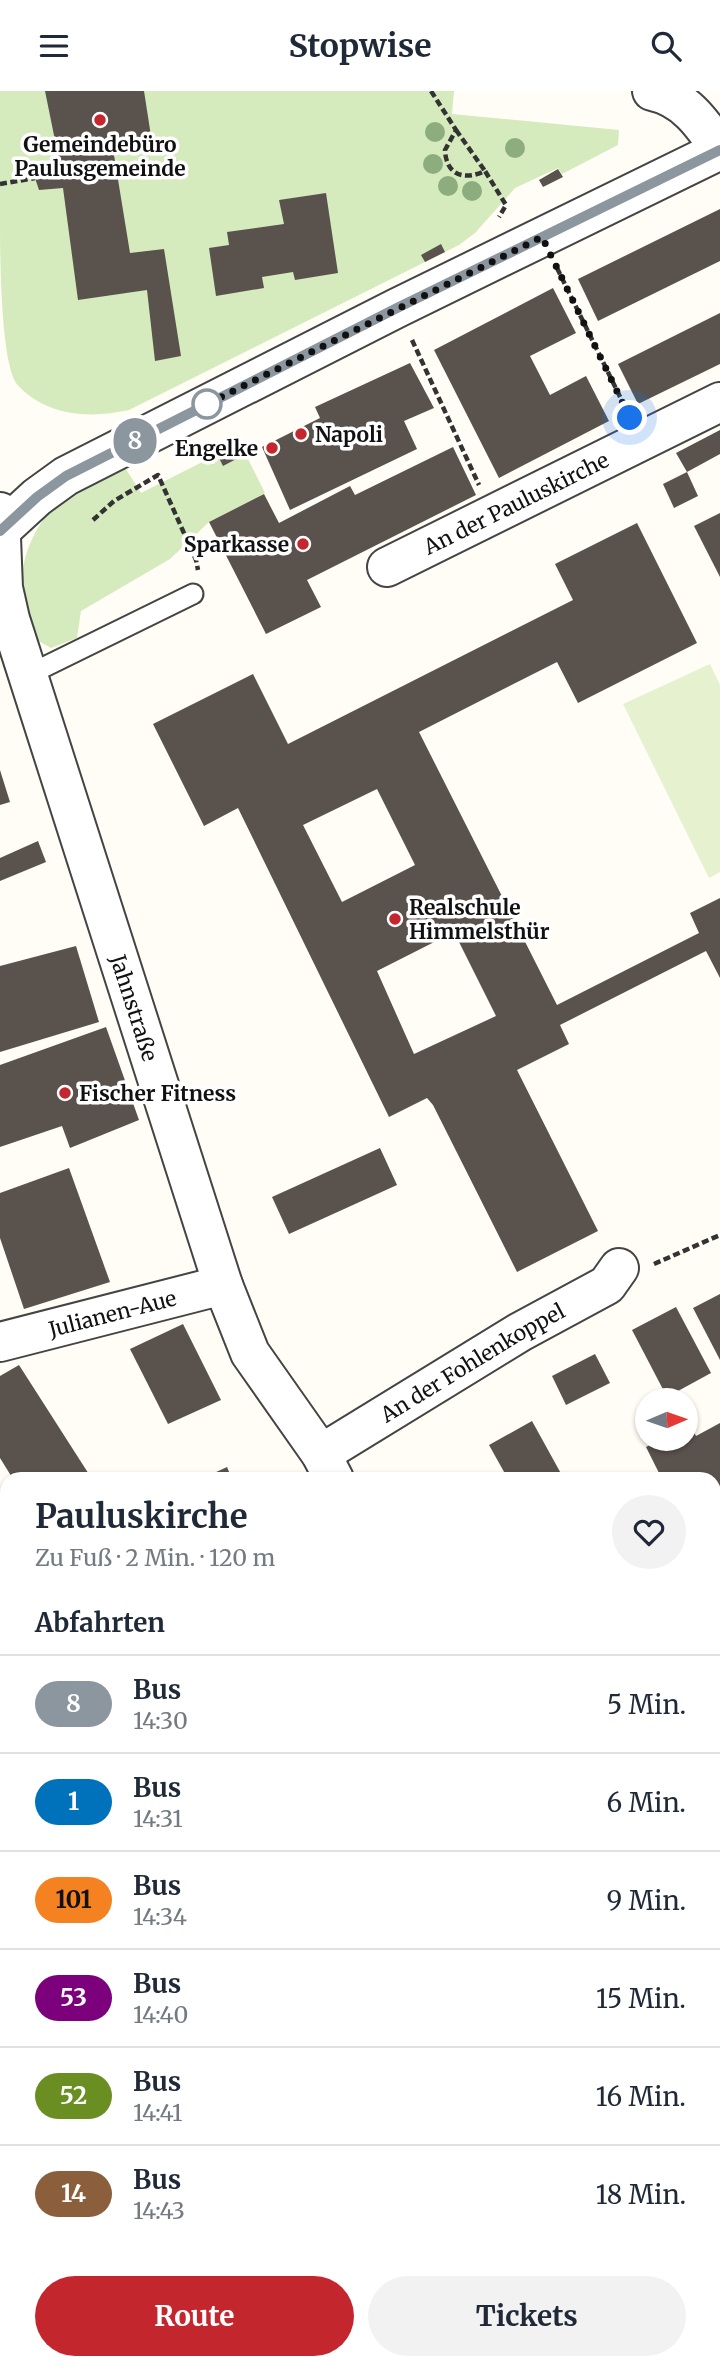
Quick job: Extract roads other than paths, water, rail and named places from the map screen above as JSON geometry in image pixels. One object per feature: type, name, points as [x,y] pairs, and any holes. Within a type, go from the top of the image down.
[{"type":"street","points":[[1,524],[66,476],[397,308],[720,150],[689,109],[670,97],[652,91]]},
{"type":"street","name":"An der Pauluskirche","points":[[387,567],[720,402]]},
{"type":"street","name":"Jahnstraße","points":[[1,524],[5,601],[223,1285],[250,1353],[327,1467]]},
{"type":"street","name":"An der Fohlenkoppel","points":[[327,1467],[520,1332],[613,1276]]},
{"type":"street","name":"Julianen-Aue","points":[[0,1342],[223,1285]]},
{"type":"lane","points":[[28,675],[193,594]]},
{"type":"place","name":"Gemeindebüro Paulusgemeinde","points":[[100,120]]},
{"type":"place","name":"Napoli","points":[[301,434]]},
{"type":"place","name":"Engelke","points":[[272,448]]},
{"type":"place","name":"Sparkasse","points":[[303,544]]},
{"type":"place","name":"Realschule Himmelsthür","points":[[395,919]]},
{"type":"place","name":"Fischer Fitness","points":[[65,1093]]}]
